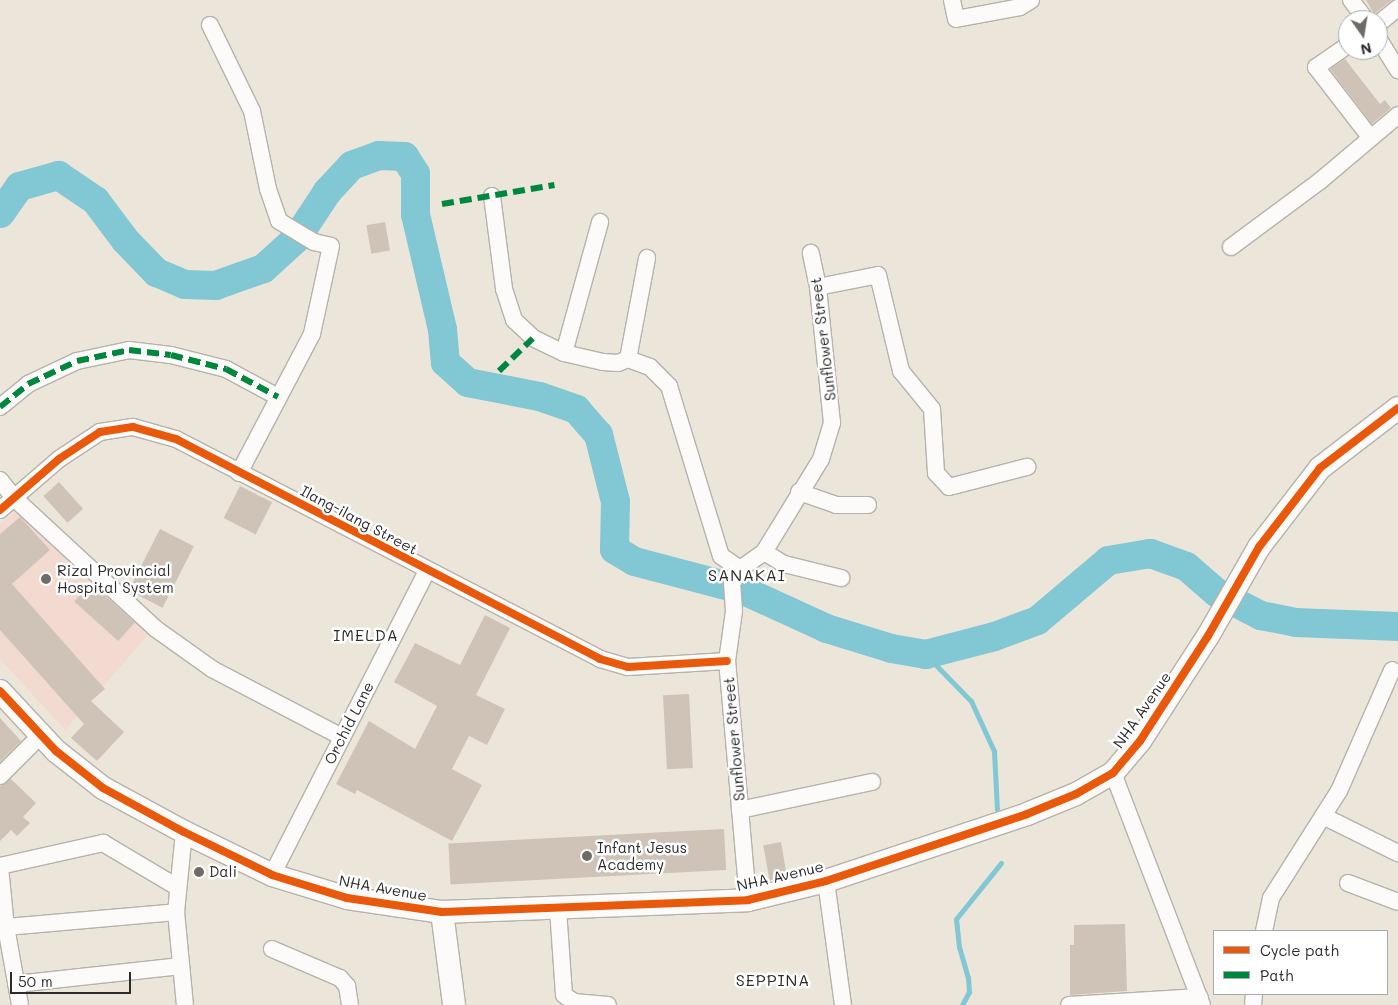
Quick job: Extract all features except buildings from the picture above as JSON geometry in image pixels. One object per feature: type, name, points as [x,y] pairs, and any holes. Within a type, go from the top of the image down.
[{"type":"street","points":[[952,0],[956,19],[1020,7],[1032,0]]},
{"type":"street","points":[[1388,16],[1398,8]]},
{"type":"street","points":[[210,25],[252,111],[268,189],[279,221],[314,242],[331,246],[326,280],[312,334],[239,473]]},
{"type":"street","points":[[1338,52],[1316,67],[1370,137]]},
{"type":"street","points":[[1388,54],[1398,70]]},
{"type":"street","points":[[1231,247],[1320,181],[1398,115]]},
{"type":"street","points":[[492,196],[504,289],[514,320],[532,338],[564,353],[603,362],[628,359],[650,367],[669,386],[721,556],[736,574]]},
{"type":"street","points":[[564,353],[600,222]]},
{"type":"street","name":"Sunflower Street","points":[[748,900],[726,661],[734,611],[736,574],[764,552],[820,459],[832,423],[818,287],[811,253]]},
{"type":"street","points":[[628,359],[647,258]]},
{"type":"street","points":[[818,287],[878,274],[901,371],[932,409],[936,473],[948,487],[1027,467]]},
{"type":"street","points":[[0,407],[28,384],[69,365],[129,350],[171,355],[226,370],[278,397]]},
{"type":"street","name":"NHA Avenue","points":[[0,691],[40,736],[103,788],[184,832],[272,875],[347,898],[442,912],[558,909],[748,900],[826,881],[1027,814],[1076,794],[1113,773],[1140,741],[1208,636],[1259,547],[1320,468],[1398,408]]},
{"type":"street","name":"Ilang-ilang Street","points":[[0,510],[59,459],[100,432],[133,427],[176,439],[427,571],[600,659],[628,666],[726,661]]},
{"type":"street","points":[[0,480],[14,498],[156,629],[212,669],[342,737]]},
{"type":"street","points":[[799,492],[836,505],[868,506]]},
{"type":"street","points":[[764,552],[784,564],[841,578]]},
{"type":"street","name":"Orchid Lane","points":[[272,875],[427,571]]},
{"type":"street","points":[[1264,930],[1271,898],[1339,791],[1392,670]]},
{"type":"street","points":[[0,776],[40,736]]},
{"type":"street","points":[[1069,1005],[1201,1001],[1113,773]]},
{"type":"street","points":[[740,810],[872,782]]},
{"type":"street","points":[[1324,816],[1398,853]]},
{"type":"street","points":[[184,832],[176,912],[185,1005]]},
{"type":"street","points":[[20,1005],[10,976],[6,927],[2,908],[0,866],[104,843],[177,887]]},
{"type":"street","points":[[826,881],[843,1005]]},
{"type":"street","points":[[1348,884],[1398,902]]},
{"type":"street","points":[[558,909],[564,995],[574,1002],[608,1005]]},
{"type":"street","points":[[6,927],[176,912]]},
{"type":"street","points":[[442,912],[454,1005]]},
{"type":"street","points":[[272,948],[340,978],[347,986],[350,1005]]},
{"type":"street","points":[[10,976],[181,966]]},
{"type":"shaded area","name":"Rizal Provincial Hospital System","points":[[18,509],[150,633],[65,730],[0,659],[0,524]]},
{"type":"waterway","points":[[0,213],[19,186],[58,175],[95,200],[125,240],[156,272],[184,284],[215,285],[263,268],[296,238],[327,191],[351,165],[378,155],[404,156],[415,173],[415,214],[442,329],[445,362],[467,382],[539,396],[576,409],[598,434],[615,501],[614,549],[634,561],[741,589],[826,628],[891,648],[925,654],[994,636],[1037,620],[1108,560],[1150,553],[1186,566],[1216,592],[1260,615],[1295,622],[1398,626]]},
{"type":"waterway","points":[[925,654],[971,701],[994,751],[997,810]]},
{"type":"waterway","points":[[962,1005],[969,992],[968,978],[959,947],[956,919],[1001,863]]},
{"type":"marked path","points":[[442,204],[554,185]]},
{"type":"marked path","points":[[499,371],[533,338]]},
{"type":"marked path","points":[[0,407],[28,384],[77,361],[129,350],[171,355],[226,369],[278,397]]},
{"type":"cycle path","points":[[0,691],[56,751],[103,788],[184,832],[272,875],[347,898],[442,912],[748,900],[826,881],[1027,814],[1076,794],[1113,773],[1140,741],[1208,636],[1259,547],[1320,468],[1398,408]]},
{"type":"cycle path","points":[[0,510],[59,459],[100,432],[133,427],[176,439],[600,659],[628,667],[727,661]]},
{"type":"place","name":"Rizal Provincial Hospital System","points":[[46,579]]},
{"type":"place","name":"Infant Jesus Academy","points":[[587,856]]},
{"type":"place","name":"Dali","points":[[199,872]]},
{"type":"district","name":"SANAKAI","points":[[747,575]]},
{"type":"district","name":"IMELDA","points":[[366,635]]},
{"type":"district","name":"SEPPINA","points":[[773,980]]}]
